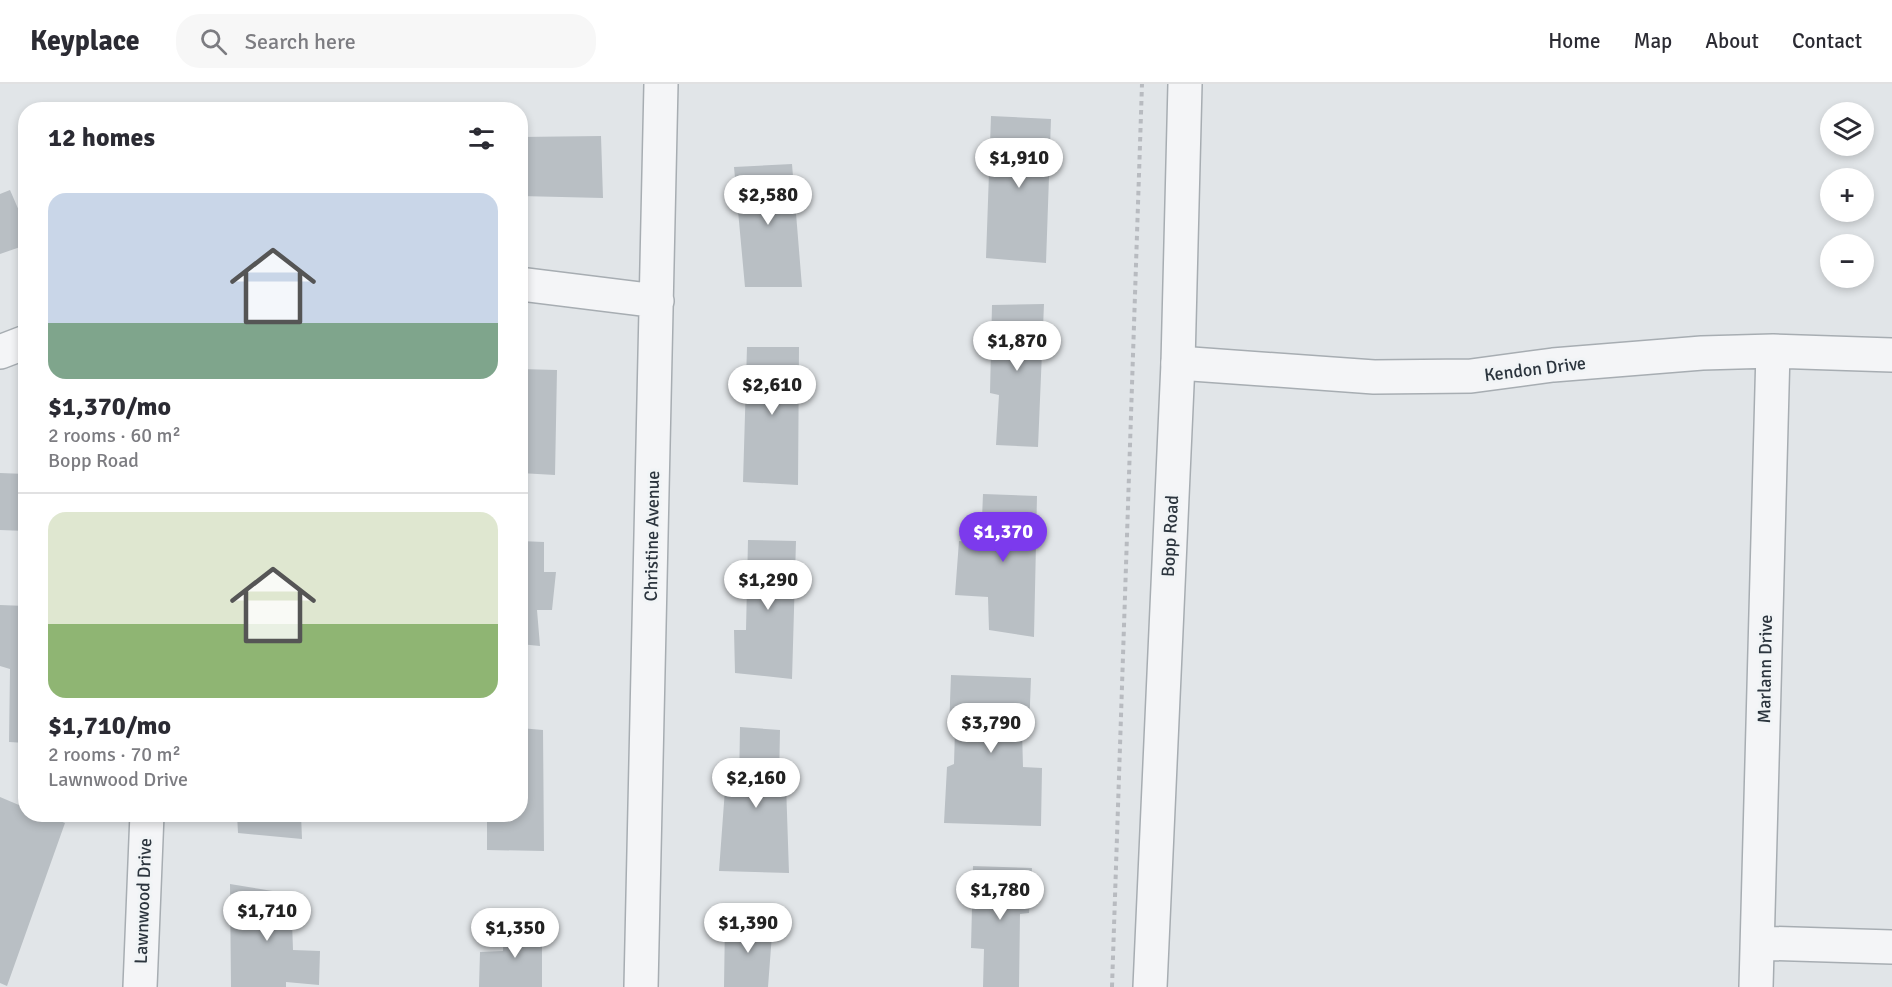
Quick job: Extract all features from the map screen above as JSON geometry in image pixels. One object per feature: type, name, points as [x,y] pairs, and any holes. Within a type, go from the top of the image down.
[{"type":"street","name":"Christine Avenue","points":[[641,987],[661,84]]},
{"type":"street","name":"Bopp Road","points":[[1150,987],[1178,363],[1185,84]]},
{"type":"street","points":[[528,285],[657,301]]},
{"type":"street","points":[[0,352],[18,345]]},
{"type":"street","name":"Kendon Drive","points":[[1178,363],[1374,377],[1471,376],[1553,365],[1702,353],[1773,351],[1892,355]]},
{"type":"street","name":"Marlann Drive","points":[[1756,987],[1773,351]]},
{"type":"street","name":"Lawnwood Drive","points":[[140,987],[147,822]]},
{"type":"street","points":[[1758,943],[1892,947]]},
{"type":"path","points":[[1112,987],[1142,84]]},
{"type":"building","points":[[991,116],[1051,119],[1046,263],[986,258]]},
{"type":"building","points":[[601,136],[603,198],[528,196],[528,137]]},
{"type":"building","points":[[792,164],[802,287],[745,287],[734,167]]},
{"type":"building","points":[[10,190],[18,208],[18,248],[0,254],[0,194]]},
{"type":"building","points":[[1044,304],[1038,447],[996,445],[999,395],[990,393],[992,305]]},
{"type":"building","points":[[747,347],[799,347],[798,485],[743,482]]},
{"type":"building","points":[[528,369],[557,370],[555,475],[528,473]]},
{"type":"building","points":[[0,473],[18,474],[18,531],[0,530]]},
{"type":"building","points":[[983,494],[1037,496],[1034,637],[989,630],[988,597],[955,595],[959,541],[981,543]]},
{"type":"building","points":[[748,540],[796,541],[792,679],[735,673],[734,630],[746,630]]},
{"type":"building","points":[[528,541],[544,542],[544,572],[556,572],[552,610],[537,610],[540,646],[528,645]]},
{"type":"building","points":[[0,605],[18,606],[18,743],[9,742],[10,669],[0,666]]},
{"type":"building","points":[[951,675],[1031,678],[1029,730],[1022,730],[1023,767],[1042,768],[1041,826],[944,823],[947,767],[954,764],[955,729],[949,729]]},
{"type":"building","points":[[740,727],[780,730],[779,783],[786,784],[789,873],[719,871],[725,789],[739,789]]},
{"type":"building","points":[[528,729],[543,730],[544,851],[487,850],[487,822],[528,822]]},
{"type":"building","points":[[0,797],[18,805],[18,822],[65,823],[7,986],[0,983]]},
{"type":"building","points":[[237,822],[301,822],[302,839],[238,833]]},
{"type":"building","points":[[973,866],[1032,868],[1029,913],[1020,914],[1019,987],[983,987],[984,949],[971,948]]},
{"type":"building","points":[[230,884],[291,894],[293,950],[320,951],[319,985],[286,982],[286,987],[231,987]]},
{"type":"building","points":[[725,921],[773,921],[768,987],[724,987]]},
{"type":"building","points":[[504,923],[542,923],[542,987],[479,987],[480,952],[503,951]]}]
